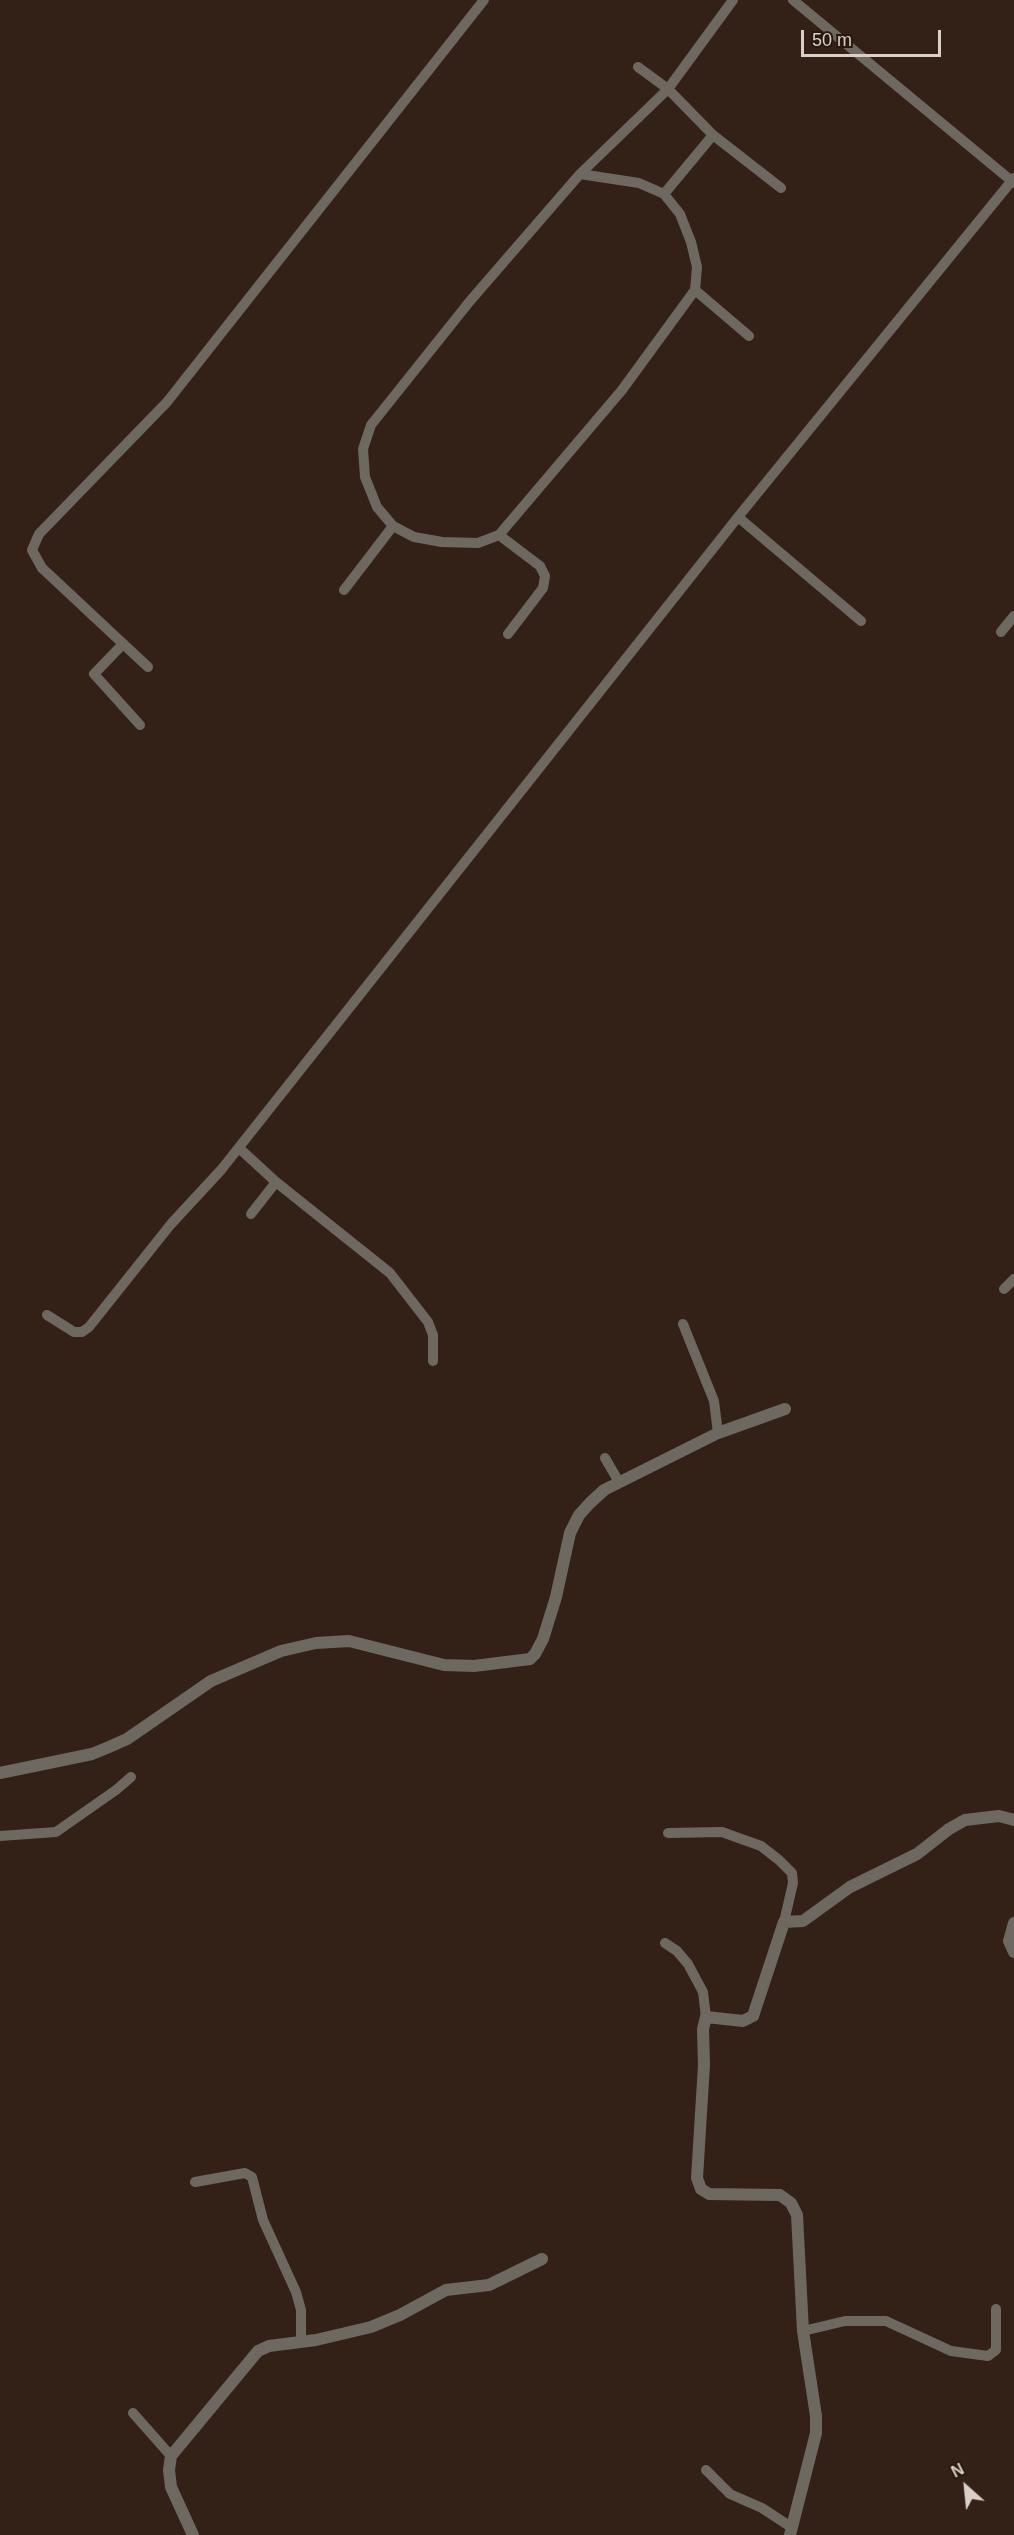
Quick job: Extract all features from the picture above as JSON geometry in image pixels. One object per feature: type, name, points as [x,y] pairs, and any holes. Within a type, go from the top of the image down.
[{"type":"street","points":[[0,1773],[92,1754],[110,1747],[128,1739],[211,1681],[281,1651],[316,1643],[349,1641],[444,1665],[474,1666],[530,1659],[543,1638],[556,1597],[566,1548],[579,1515],[604,1490],[718,1433],[785,1409]]},
{"type":"street","points":[[790,2531],[816,2433],[816,2416],[803,2331],[797,2216],[791,2203],[780,2195],[709,2194],[701,2189],[697,2178],[704,2065],[703,2029],[706,2017],[743,2021],[753,2016],[784,1922],[803,1921],[850,1887],[917,1854],[949,1829],[965,1820],[999,1816],[1014,1820]]},
{"type":"street","points":[[1014,1923],[1009,1941],[1014,1952]]},
{"type":"street","points":[[193,2535],[171,2487],[169,2470],[171,2456],[258,2351],[269,2346],[301,2342],[371,2327],[400,2315],[446,2290],[489,2285],[542,2259]]},
{"type":"lane","points":[[148,667],[42,568],[32,550],[39,534],[167,402],[484,0]]},
{"type":"lane","points":[[580,174],[639,183],[664,194],[680,214],[692,242],[697,267],[695,290],[622,390],[499,535],[478,543],[442,542],[414,537],[393,526],[377,507],[365,477],[363,448],[371,425],[470,301],[580,174],[668,88],[733,0]]},
{"type":"lane","points":[[47,1315],[74,1332],[82,1332],[89,1328],[171,1224],[221,1170],[738,517],[1013,181],[793,0]]},
{"type":"lane","points":[[638,67],[668,88],[713,135],[781,188]]},
{"type":"lane","points":[[664,194],[713,135]]},
{"type":"lane","points":[[695,290],[749,336]]},
{"type":"lane","points":[[738,517],[861,621]]},
{"type":"lane","points":[[344,590],[393,526]]},
{"type":"lane","points":[[499,535],[540,567],[545,576],[543,588],[508,634]]},
{"type":"lane","points":[[1001,632],[1014,616]]},
{"type":"lane","points":[[123,644],[94,674],[140,725]]},
{"type":"lane","points":[[238,1148],[276,1182],[390,1272],[428,1322],[433,1335],[433,1361]]},
{"type":"lane","points":[[251,1214],[276,1182]]},
{"type":"lane","points":[[1004,1289],[1014,1280]]},
{"type":"lane","points":[[683,1324],[714,1401],[718,1433]]},
{"type":"lane","points":[[605,1458],[619,1482]]},
{"type":"lane","points":[[0,1836],[56,1832],[131,1777]]},
{"type":"lane","points":[[668,1833],[722,1832],[761,1846],[792,1873],[793,1883],[784,1922]]},
{"type":"lane","points":[[665,1943],[677,1951],[688,1964],[703,1992],[706,2017]]},
{"type":"lane","points":[[195,2182],[245,2173],[252,2177],[263,2220],[296,2292],[301,2310],[301,2342]]},
{"type":"lane","points":[[803,2331],[845,2321],[886,2321],[951,2350],[988,2356],[996,2350],[996,2308]]},
{"type":"lane","points":[[133,2413],[171,2456]]},
{"type":"lane","points":[[706,2470],[730,2494],[762,2508],[790,2531]]}]
